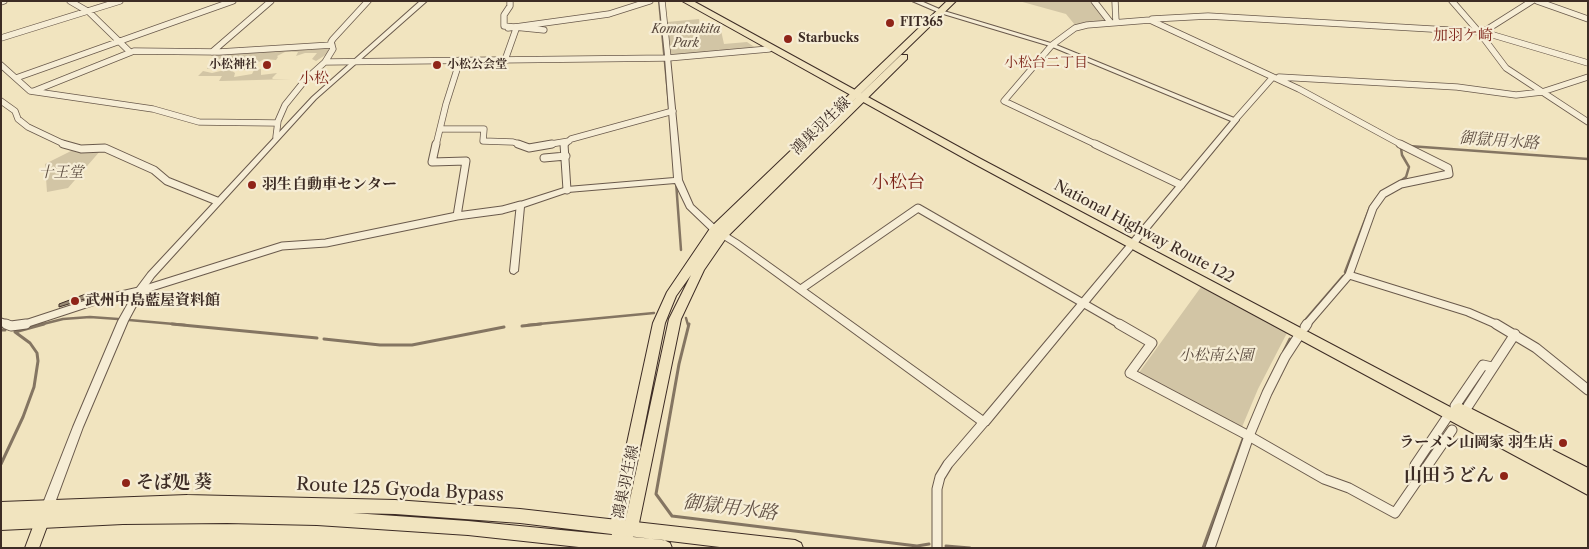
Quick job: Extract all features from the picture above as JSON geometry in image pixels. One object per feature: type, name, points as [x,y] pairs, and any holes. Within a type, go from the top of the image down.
[{"type":"highway","name":"National Highway Route 122","points":[[686,1],[769,49],[861,94]]},
{"type":"highway","name":"National Highway Route 122","points":[[696,1],[861,94],[1452,410],[1588,488]]},
{"type":"highway","name":"National Highway Route 122","points":[[1452,410],[1588,476]]},
{"type":"highway","name":"Route 125 Gyoda Bypass","points":[[1,509],[45,514],[317,518],[468,528],[622,532],[796,548]]},
{"type":"highway","name":"Route 125 Gyoda Bypass","points":[[1,523],[45,514]]},
{"type":"highway","name":"Route 125 Gyoda Bypass","points":[[622,532],[664,548]]},
{"type":"main road","points":[[945,13],[952,1]]},
{"type":"main road","points":[[945,13],[961,1]]},
{"type":"main road","name":"鴻巣羽生線","points":[[622,532],[676,319],[699,269],[719,232],[945,13]]},
{"type":"main road","points":[[32,548],[45,514]]},
{"type":"street","points":[[70,1],[88,12],[130,52]]},
{"type":"street","points":[[1,38],[120,1]]},
{"type":"street","points":[[16,78],[233,1]]},
{"type":"street","points":[[212,52],[271,1]]},
{"type":"street","points":[[276,137],[277,123],[285,105],[295,92],[326,62],[333,49],[333,39],[368,1]]},
{"type":"street","points":[[45,514],[78,427],[123,321],[139,291],[217,201],[314,98],[424,1]]},
{"type":"street","points":[[510,1],[510,6],[504,15],[504,26],[516,29],[544,30]]},
{"type":"street","points":[[508,28],[610,14],[650,1]]},
{"type":"street","points":[[662,1],[678,180],[690,206],[719,232],[984,422]]},
{"type":"street","points":[[915,1],[945,13],[1052,45],[1234,120]]},
{"type":"street","points":[[1094,1],[1114,22]]},
{"type":"street","points":[[1114,22],[1115,1]]},
{"type":"street","points":[[1452,1],[1481,32],[1506,68],[1588,122]]},
{"type":"street","points":[[1481,32],[1532,1]]},
{"type":"street","points":[[1537,1],[1588,19]]},
{"type":"street","points":[[1180,185],[1004,101],[1052,45],[1074,28],[1114,22],[1208,16],[1481,32],[1588,64]]},
{"type":"street","points":[[1150,20],[1275,77],[1448,168],[1449,174],[1401,184],[1383,194],[1373,208],[1349,275],[1302,330],[1267,393],[1210,548]]},
{"type":"street","points":[[504,60],[516,29]]},
{"type":"street","points":[[34,91],[134,51],[212,52],[332,44]]},
{"type":"street","points":[[326,62],[668,58],[769,49]]},
{"type":"street","points":[[457,216],[466,161],[432,162],[446,104],[460,60]]},
{"type":"street","points":[[1,65],[30,91],[153,109],[199,122],[277,123]]},
{"type":"street","points":[[937,548],[937,489],[940,477],[948,464],[1234,120],[1275,77],[1457,87],[1507,94],[1542,92],[1588,77]]},
{"type":"street","points":[[1,101],[15,110],[18,114],[18,119],[28,127],[67,146],[81,149],[105,148],[154,170],[167,181],[217,201]]},
{"type":"street","points":[[441,129],[484,129],[483,141],[513,142],[529,148],[569,140],[673,111]]},
{"type":"street","points":[[567,190],[564,144],[569,140]]},
{"type":"street","points":[[544,158],[566,156]]},
{"type":"street","points":[[1,322],[11,326],[20,326],[95,301],[139,291],[282,246],[326,243],[457,216],[502,210],[567,190],[678,180]]},
{"type":"street","points":[[514,272],[520,205]]},
{"type":"street","points":[[801,290],[918,208],[1152,343],[1130,373],[1250,436],[1324,479],[1349,488],[1395,513],[1452,430]]},
{"type":"street","points":[[1349,275],[1468,312],[1515,334],[1536,348],[1588,390]]},
{"type":"street","points":[[1468,406],[1515,334]]},
{"type":"street","points":[[1422,474],[1415,469],[1415,465],[1483,365],[1492,368]]},
{"type":"green space","points":[[1019,1],[1092,1],[1109,21],[1075,25],[1066,14]]},
{"type":"green space","name":"Komatsukita Park","points":[[699,19],[700,27],[720,26],[724,44],[747,42],[759,50],[671,56],[667,22]]},
{"type":"green space","points":[[326,48],[329,50],[327,54],[316,61],[312,59],[317,53],[305,53],[296,56],[298,52],[285,52],[277,56],[276,60],[264,59],[246,70],[240,70],[239,67],[242,65],[238,64],[207,69],[216,55]]},
{"type":"green space","points":[[229,69],[235,73],[234,77],[252,74],[254,70],[261,69],[261,75],[277,73],[273,79],[291,79],[219,81],[222,76],[198,76],[203,71],[212,73]]},
{"type":"green space","name":"十王堂","points":[[73,150],[101,150],[68,188],[47,192],[45,164]]},
{"type":"green space","name":"小松南公園","points":[[1201,287],[1287,333],[1258,389],[1242,427],[1138,374]]},
{"type":"building","points":[[91,292],[91,297],[59,307],[59,304]]},
{"type":"waterway","points":[[659,2],[669,107]]},
{"type":"waterway","name":"御獄用水路","points":[[1409,146],[1588,159]]},
{"type":"waterway","name":"御獄用水路","points":[[1399,182],[1406,177],[1409,167],[1402,155],[1401,148]]},
{"type":"waterway","points":[[676,182],[681,250]]},
{"type":"waterway","name":"御獄用水路","points":[[1345,272],[1370,207],[1381,192]]},
{"type":"waterway","name":"御獄用水路","points":[[1306,319],[1343,276]]},
{"type":"waterway","name":"御獄用水路","points":[[528,325],[654,313]]},
{"type":"waterway","name":"御獄用水路","points":[[39,325],[63,319],[90,317],[118,319]]},
{"type":"waterway","name":"御獄用水路","points":[[686,318],[688,325]]},
{"type":"waterway","name":"御獄用水路","points":[[129,320],[185,325]]},
{"type":"waterway","points":[[1,464],[23,417],[34,387],[38,361],[37,353],[30,343],[15,332],[44,324]]},
{"type":"waterway","name":"御獄用水路","points":[[172,324],[317,338]]},
{"type":"waterway","name":"御獄用水路","points":[[522,326],[541,324]]},
{"type":"waterway","name":"御獄用水路","points":[[689,324],[679,364],[656,494],[672,516],[917,546],[929,544]]},
{"type":"waterway","name":"御獄用水路","points":[[324,339],[380,345],[412,345],[504,327]]},
{"type":"waterway","name":"御獄用水路","points":[[1284,351],[1290,339]]},
{"type":"waterway","name":"御獄用水路","points":[[1203,548],[1243,439]]},
{"type":"waterway","name":"御獄用水路","points":[[946,546],[970,548]]},
{"type":"place","name":"FIT365","points":[[890,23]]},
{"type":"place","name":"Starbucks","points":[[788,39]]},
{"type":"place","name":"小松神社","points":[[267,65]]},
{"type":"place","name":"小松公会堂","points":[[437,65]]},
{"type":"place","name":"羽生自動車センター","points":[[252,185]]},
{"type":"place","name":"武州中島藍屋資料館","points":[[75,301]]},
{"type":"place","name":"ラーメン山岡家 羽生店","points":[[1563,443]]},
{"type":"place","name":"山田うどん","points":[[1504,476]]},
{"type":"place","name":"そば処 葵","points":[[126,483]]},
{"type":"district","name":"加羽ケ崎","points":[[1463,36]]},
{"type":"district","name":"小松台二丁目","points":[[1046,63]]},
{"type":"district","name":"小松","points":[[314,79]]},
{"type":"district","name":"小松台","points":[[898,183]]}]
